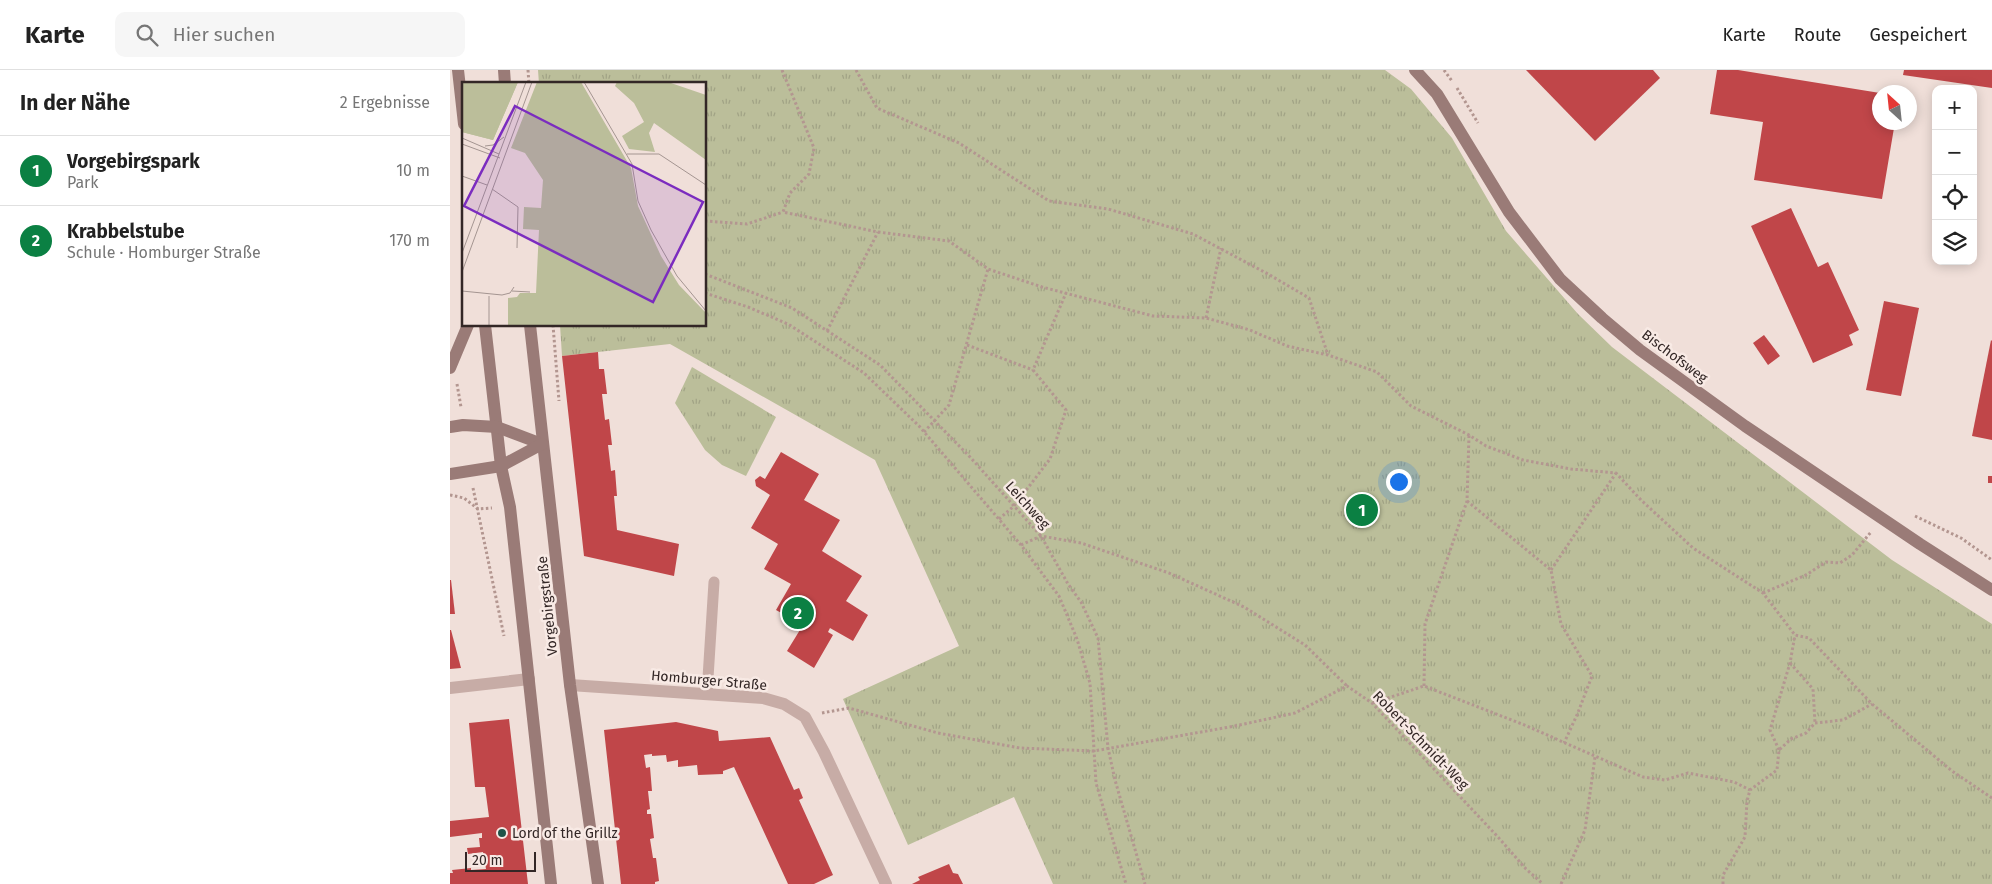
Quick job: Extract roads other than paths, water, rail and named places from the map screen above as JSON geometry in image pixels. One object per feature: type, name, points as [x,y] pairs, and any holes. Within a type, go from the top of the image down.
[{"type":"main road","points":[[458,70],[462,106]]},
{"type":"main road","name":"Bischofsweg","points":[[1415,70],[1446,107],[1509,212],[1560,279],[1602,318],[1640,350],[1745,426],[1920,544],[1992,590]]},
{"type":"main road","points":[[450,368],[468,326]]},
{"type":"main road","name":"Vorgebirgstraße","points":[[485,326],[502,466],[510,507],[551,884]]},
{"type":"main road","name":"Vorgebirgstraße","points":[[530,326],[570,685],[598,884]]},
{"type":"main road","points":[[450,427],[497,427],[542,444]]},
{"type":"main road","points":[[450,474],[502,466],[542,444]]},
{"type":"street","points":[[450,688],[529,679]]},
{"type":"street","name":"Homburger Straße","points":[[570,685],[763,698],[784,704],[804,717],[824,752],[886,884]]},
{"type":"lane","points":[[707,694],[714,582]]},
{"type":"place","name":"Vorgebirgspark","points":[[1362,510]]},
{"type":"place","name":"Krabbelstube","points":[[798,613]]},
{"type":"place","name":"Lord of the Grillz","points":[[502,833]]}]
